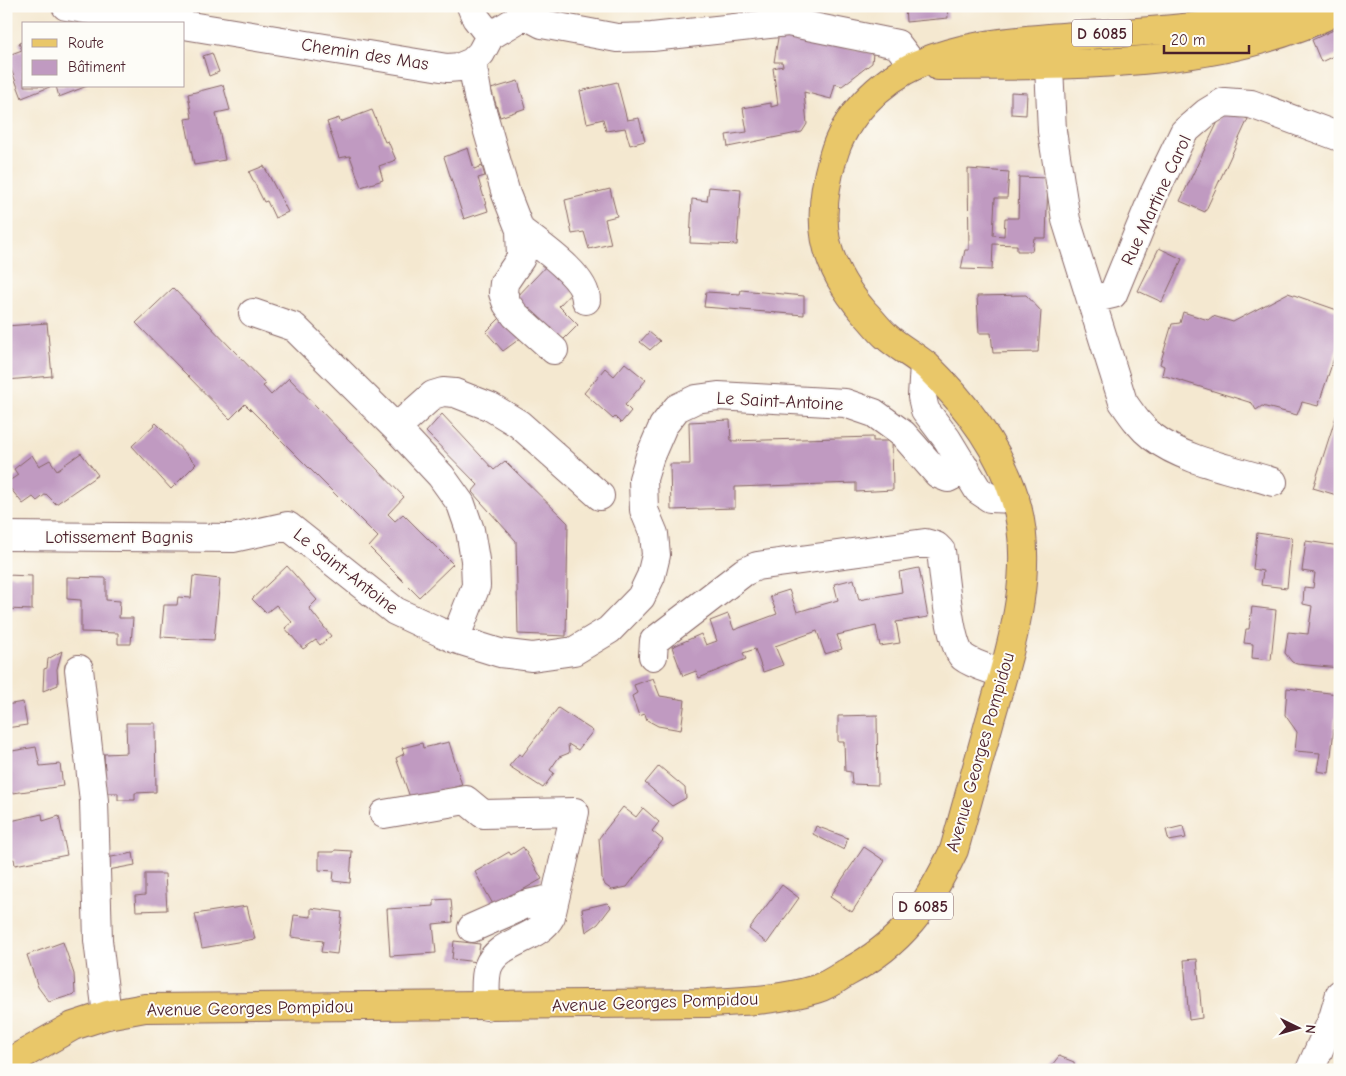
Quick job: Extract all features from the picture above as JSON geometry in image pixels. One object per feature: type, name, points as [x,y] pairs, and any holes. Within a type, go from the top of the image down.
[{"type":"main road","name":"Avenue Georges Pompidou","points":[[6,1064],[73,1026],[107,1015],[145,1008],[185,1006],[486,1006],[749,1001],[781,997],[818,989],[854,969],[894,942],[918,914],[938,884],[954,850],[1003,674],[1016,620],[1022,580],[1022,535],[1015,499],[997,456],[980,426],[958,398],[924,364],[885,336],[855,301],[836,273],[825,236],[823,209],[826,181],[836,147],[848,123],[868,99],[893,79],[914,66],[951,51],[990,43],[1204,27],[1242,20],[1291,6]]},
{"type":"main road","name":"D 6085","points":[[914,66],[1049,66],[1215,51],[1286,32],[1340,9]]},
{"type":"main road","points":[[1049,66],[1056,51],[1165,42],[1190,35],[1204,27]]},
{"type":"street","points":[[66,6],[162,22]]},
{"type":"street","points":[[471,6],[476,18],[490,36]]},
{"type":"street","points":[[554,350],[515,315],[507,304],[503,293],[504,282],[521,258],[520,230],[506,194],[483,114],[472,62],[481,53],[490,36],[522,10],[542,24],[618,38],[652,37],[788,22],[896,44],[914,66]]},
{"type":"street","name":"Chemin des Mas","points":[[185,25],[447,68],[460,68],[472,62]]},
{"type":"street","points":[[1049,66],[1052,131],[1066,220],[1123,402],[1136,421],[1152,437],[1169,447],[1273,482]]},
{"type":"street","name":"Rue Martine Carol","points":[[1092,299],[1113,294],[1154,194],[1184,132],[1206,113],[1224,102],[1251,104],[1340,137]]},
{"type":"street","points":[[520,230],[553,256],[581,283],[586,291],[586,300]]},
{"type":"street","points":[[253,313],[294,327],[396,428],[441,476],[461,504],[470,530],[475,560],[476,586],[456,639]]},
{"type":"street","points":[[924,364],[922,396],[925,410],[966,469],[978,490],[990,498],[1015,499]]},
{"type":"street","points":[[396,428],[433,395],[442,392],[455,394],[491,407],[519,424],[600,496]]},
{"type":"street","name":"Le Saint-Antoine","points":[[233,538],[288,526],[395,611],[456,639],[500,653],[532,656],[574,651],[609,630],[641,597],[652,576],[656,555],[654,534],[644,510],[643,479],[650,456],[663,426],[676,408],[696,399],[718,396],[845,403],[874,413],[903,434],[938,474],[948,478],[966,469]]},
{"type":"street","name":"Lotissement Bagnis","points":[[6,536],[233,538]]},
{"type":"street","points":[[652,656],[654,641],[744,572],[758,566],[925,543],[936,546],[941,551],[951,625],[958,652],[965,659],[1003,674]]},
{"type":"street","points":[[79,668],[94,800],[98,940],[107,1015]]},
{"type":"street","points":[[384,814],[466,800],[483,814],[575,812],[555,898],[546,925],[511,944],[489,964],[486,977],[486,1006]]},
{"type":"street","points":[[472,928],[524,905],[555,898]]},
{"type":"street","points":[[1310,1070],[1338,1010]]},
{"type":"building","points":[[905,6],[947,6],[948,18],[906,22]]},
{"type":"building","points":[[1340,27],[1340,53],[1321,62],[1312,40]]},
{"type":"building","points":[[779,32],[873,53],[872,63],[842,86],[835,84],[831,99],[804,92],[807,124],[802,132],[728,147],[726,135],[747,132],[743,108],[771,103],[771,107],[778,105],[773,68],[783,66],[782,62],[774,62]]},
{"type":"building","points":[[22,50],[22,88],[47,88],[22,98],[6,56]]},
{"type":"building","points":[[212,53],[219,72],[209,76],[203,56]]},
{"type":"building","points":[[518,81],[526,108],[500,117],[491,89]]},
{"type":"building","points":[[617,82],[627,120],[639,118],[645,141],[630,145],[625,128],[606,131],[603,119],[587,123],[580,91]]},
{"type":"building","points":[[223,85],[230,110],[216,113],[225,160],[194,165],[185,119],[192,118],[188,94]]},
{"type":"building","points":[[57,88],[82,88],[59,97]]},
{"type":"building","points":[[1011,92],[1027,93],[1026,115],[1011,114]]},
{"type":"building","points":[[1224,109],[1248,119],[1205,212],[1180,201]]},
{"type":"building","points":[[372,110],[385,142],[388,141],[396,160],[379,166],[383,180],[361,187],[350,156],[339,158],[327,122],[339,118],[340,122]]},
{"type":"building","points":[[468,148],[474,169],[482,166],[485,176],[478,178],[488,211],[464,219],[444,157]]},
{"type":"building","points":[[264,166],[288,212],[275,218],[267,201],[264,202],[249,172]]},
{"type":"building","points":[[968,169],[1009,172],[1007,198],[995,198],[993,235],[1004,236],[1005,218],[1018,218],[1019,177],[1048,178],[1046,238],[1034,238],[1032,251],[1017,251],[1017,245],[993,244],[992,270],[961,269],[965,250],[969,250]]},
{"type":"building","points":[[709,187],[741,190],[737,245],[690,243],[692,199],[707,201]]},
{"type":"building","points":[[610,189],[617,216],[605,219],[611,244],[589,249],[584,232],[572,234],[565,200]]},
{"type":"building","points":[[1159,248],[1182,259],[1162,302],[1138,291]]},
{"type":"building","points":[[549,263],[575,289],[559,306],[578,325],[558,345],[515,299]]},
{"type":"building","points":[[173,288],[266,384],[263,386],[271,395],[289,378],[404,497],[388,514],[395,521],[403,514],[453,564],[419,597],[369,547],[378,537],[245,404],[230,419],[136,323]]},
{"type":"building","points":[[741,290],[804,296],[804,315],[704,307],[706,292],[740,294]]},
{"type":"building","points":[[1288,293],[1340,311],[1340,340],[1318,406],[1302,402],[1297,415],[1262,406],[1256,410],[1252,403],[1162,375],[1164,366],[1160,364],[1172,324],[1180,323],[1183,312],[1208,320],[1213,316],[1233,322]]},
{"type":"building","points":[[1026,295],[1041,311],[1038,352],[993,353],[991,333],[979,333],[977,296]]},
{"type":"building","points":[[504,314],[525,335],[503,351],[486,332]]},
{"type":"building","points":[[47,323],[52,376],[7,380],[6,326]]},
{"type":"building","points":[[649,332],[660,341],[650,350],[640,342]]},
{"type":"building","points":[[625,363],[646,380],[625,405],[631,411],[621,423],[615,417],[613,419],[584,393],[605,368],[614,376]]},
{"type":"building","points":[[1340,407],[1340,496],[1313,488]]},
{"type":"building","points":[[442,414],[494,470],[505,461],[568,523],[566,636],[518,634],[516,541],[472,492],[478,485],[426,432]]},
{"type":"building","points":[[730,420],[731,441],[873,437],[873,441],[892,441],[893,490],[856,492],[856,483],[735,487],[735,508],[671,510],[670,464],[690,464],[689,422]]},
{"type":"building","points":[[156,423],[196,464],[171,489],[132,446]]},
{"type":"building","points":[[81,453],[98,475],[56,504],[46,494],[37,501],[33,497],[23,504],[6,483],[18,475],[14,469],[32,455],[39,466],[50,460],[57,470]]},
{"type":"building","points":[[1257,533],[1292,538],[1287,588],[1261,585],[1263,571],[1253,569]]},
{"type":"building","points":[[1306,541],[1340,546],[1340,668],[1297,664],[1292,662],[1285,653],[1288,632],[1308,634],[1312,606],[1303,604],[1304,587],[1313,588],[1315,573],[1302,571]]},
{"type":"building","points":[[287,566],[317,600],[309,608],[331,636],[320,645],[316,640],[303,649],[285,628],[292,622],[276,605],[266,613],[252,599]]},
{"type":"building","points":[[919,568],[928,617],[896,622],[900,643],[880,646],[876,626],[837,635],[842,649],[825,654],[817,631],[775,646],[783,665],[763,672],[755,649],[743,653],[746,659],[699,678],[696,671],[683,676],[672,647],[701,634],[706,645],[717,641],[710,621],[728,614],[734,630],[777,614],[770,596],[789,590],[797,612],[838,600],[834,584],[854,579],[859,600],[902,592],[899,572]]},
{"type":"building","points":[[6,575],[32,576],[32,610],[6,609]]},
{"type":"building","points":[[193,576],[220,579],[214,640],[161,637],[164,605],[177,605],[178,597],[191,598]]},
{"type":"building","points":[[67,577],[106,578],[106,600],[120,601],[119,618],[133,618],[131,644],[118,644],[118,633],[81,632],[81,600],[67,599]]},
{"type":"building","points":[[1252,607],[1276,610],[1271,660],[1252,658],[1253,644],[1244,643],[1246,629],[1249,629]]},
{"type":"building","points":[[62,651],[57,669],[58,685],[43,691],[44,669],[47,668],[48,659]]},
{"type":"building","points":[[653,678],[660,696],[685,700],[681,730],[658,726],[647,720],[645,714],[639,716],[632,696],[637,693],[634,685]]},
{"type":"building","points":[[1287,688],[1338,694],[1329,773],[1317,771],[1320,753],[1295,751],[1297,732],[1285,715]]},
{"type":"building","points":[[23,702],[27,725],[6,728],[6,705]]},
{"type":"building","points":[[558,708],[593,731],[578,750],[568,744],[569,753],[559,757],[550,770],[554,773],[543,788],[509,766],[519,754],[522,756]]},
{"type":"building","points":[[877,715],[878,785],[852,784],[851,772],[845,771],[844,742],[838,742],[838,716]]},
{"type":"building","points":[[126,723],[155,723],[156,792],[135,793],[135,800],[118,800],[118,793],[106,793],[104,754],[127,753]]},
{"type":"building","points":[[449,742],[462,785],[411,800],[396,758],[404,754],[402,748],[422,743],[423,748]]},
{"type":"building","points":[[36,747],[40,766],[60,764],[63,786],[6,794],[6,752]]},
{"type":"building","points":[[659,766],[685,788],[686,798],[672,806],[645,783]]},
{"type":"building","points":[[623,807],[636,817],[643,808],[659,822],[652,831],[663,840],[627,887],[612,890],[605,885],[602,878],[599,838]]},
{"type":"building","points":[[42,814],[43,821],[59,816],[67,855],[15,865],[14,859],[6,861],[6,822]]},
{"type":"building","points":[[816,826],[848,838],[844,850],[813,834]]},
{"type":"building","points":[[1183,826],[1186,838],[1169,841],[1166,830]]},
{"type":"building","points":[[523,847],[542,879],[494,906],[475,872],[509,852],[511,855]]},
{"type":"building","points":[[864,847],[885,861],[852,912],[830,897]]},
{"type":"building","points":[[335,850],[352,851],[350,883],[333,881],[334,871],[319,870],[319,852],[334,852]]},
{"type":"building","points":[[133,853],[135,865],[103,871],[101,859]]},
{"type":"building","points":[[145,874],[165,874],[167,910],[136,911],[135,896],[145,895]]},
{"type":"building","points":[[782,885],[799,898],[767,943],[749,929]]},
{"type":"building","points":[[451,899],[453,922],[433,924],[436,953],[390,956],[387,909],[434,906],[434,900]]},
{"type":"building","points":[[607,903],[611,907],[598,924],[586,932],[582,909]]},
{"type":"building","points":[[247,906],[255,939],[202,948],[195,914]]},
{"type":"building","points":[[311,908],[342,912],[337,954],[321,952],[323,941],[291,937],[294,915],[311,917]]},
{"type":"building","points":[[454,941],[480,944],[477,962],[452,959]]},
{"type":"building","points":[[63,942],[74,974],[75,994],[49,1002],[38,987],[27,955]]},
{"type":"building","points":[[1197,959],[1202,1018],[1189,1020],[1184,960]]},
{"type":"building","points":[[1059,1056],[1074,1062],[1075,1070],[1048,1070]]}]
